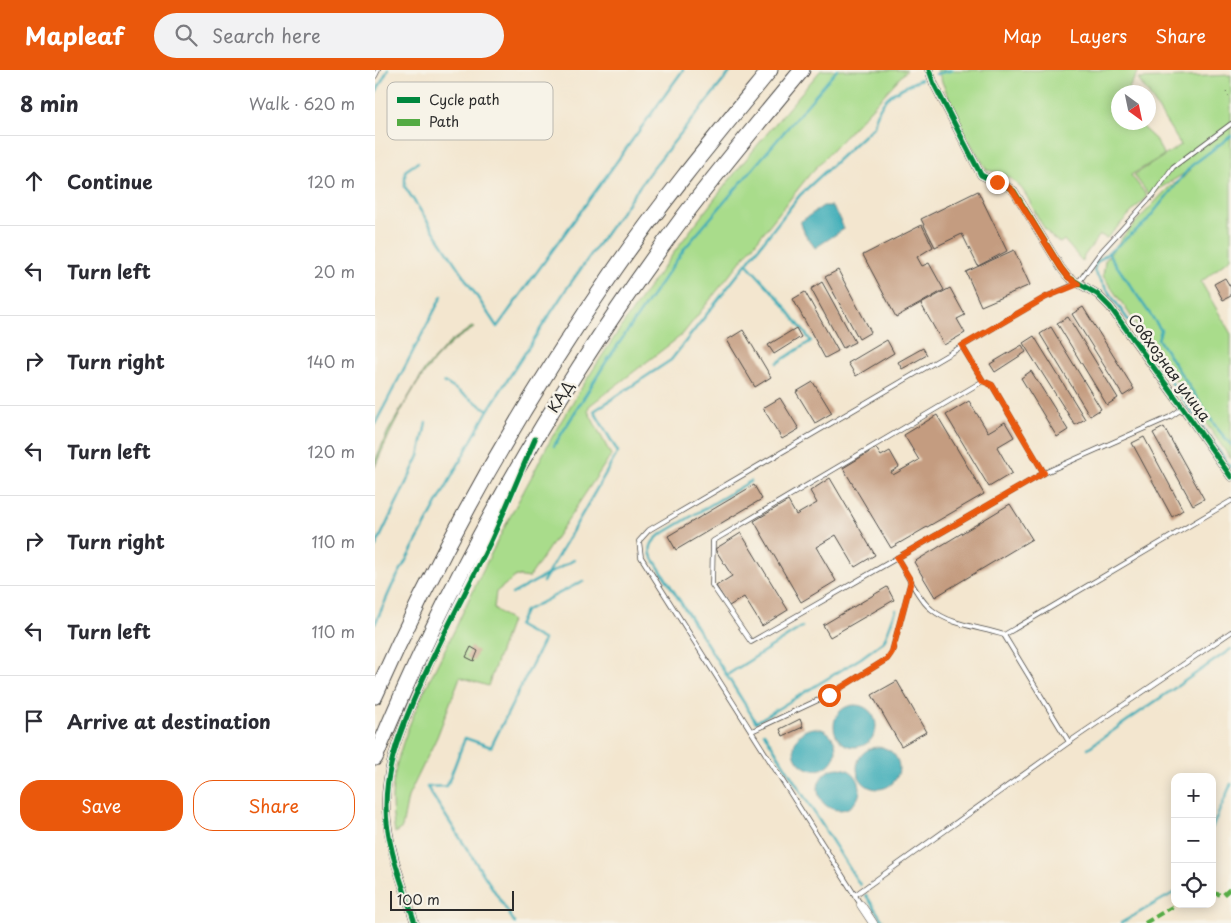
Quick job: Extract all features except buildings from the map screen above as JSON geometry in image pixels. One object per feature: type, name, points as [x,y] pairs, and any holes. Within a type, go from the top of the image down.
[{"type":"highway","name":"КАД","points":[[375,696],[422,596],[457,528],[513,428],[561,350],[661,206],[770,70]]},
{"type":"highway","name":"КАД","points":[[375,758],[409,679],[469,556],[535,439],[582,363],[662,248],[738,148],[802,70]]},
{"type":"street","name":"Совхозная улица","points":[[929,70],[934,84],[981,175],[989,180],[1005,184],[1013,191],[1068,277],[1097,294],[1110,308],[1231,477]]},
{"type":"street","points":[[415,923],[393,856],[388,834],[386,808],[390,765],[403,725],[432,657],[490,542],[535,439]]},
{"type":"street","points":[[861,905],[873,923]]},
{"type":"lane","points":[[375,76],[378,70]]},
{"type":"lane","points":[[861,905],[641,557],[639,541],[649,530],[962,346],[1046,297],[1078,284],[1100,253],[1154,194],[1173,167],[1231,124]]},
{"type":"lane","points":[[962,346],[983,381],[992,385],[1044,473]]},
{"type":"lane","points":[[983,381],[713,541],[712,585],[751,642],[1044,473],[1170,417],[1183,408]]},
{"type":"lane","points":[[1004,635],[1231,501]]},
{"type":"lane","points":[[897,558],[931,609],[954,621],[1004,635],[1069,742]]},
{"type":"lane","points":[[752,731],[829,695],[887,659],[892,652],[911,581]]},
{"type":"lane","points":[[855,895],[1069,742],[1231,632]]},
{"type":"path","points":[[1226,92],[1231,100]]},
{"type":"green space","points":[[821,70],[907,70],[810,174],[682,335],[589,406],[588,411],[611,455],[529,578],[516,576],[496,592],[494,608],[511,621],[488,686],[460,677],[437,737],[408,797],[402,828],[395,833],[392,802],[394,776],[407,732],[426,688],[503,529],[553,435],[594,368],[654,279],[752,152]]},
{"type":"green space","points":[[937,70],[1139,70],[1131,85],[1111,85],[1111,130],[1145,130],[1155,139],[1164,155],[1131,175],[1147,196],[1107,238],[1100,235],[1084,256],[1083,262],[1064,240],[1060,243],[1049,234],[1025,194],[1012,179],[987,170],[962,129]]},
{"type":"green space","points":[[1231,75],[1231,258],[1201,282],[1231,334],[1231,459],[1103,276],[1105,261],[1124,235],[1168,188],[1183,178],[1190,170],[1149,195],[1134,175],[1181,145],[1156,106],[1156,85],[1142,85],[1138,79]]},
{"type":"green space","points":[[473,326],[474,328],[454,341],[440,355],[417,384],[389,435],[375,467],[375,461],[388,431],[425,369],[450,342]]},
{"type":"water","points":[[823,206],[831,206],[839,217],[844,229],[815,248],[805,234],[800,222]]},
{"type":"water","points":[[855,705],[870,711],[876,726],[870,741],[855,747],[840,741],[834,726],[840,711]]},
{"type":"water","points":[[815,728],[830,734],[836,749],[830,764],[815,770],[800,764],[794,749],[800,734]]},
{"type":"water","points":[[878,747],[893,753],[899,768],[893,783],[878,789],[863,783],[857,768],[863,753]]},
{"type":"water","points":[[839,768],[854,774],[860,789],[854,804],[839,810],[824,804],[818,789],[824,774]]},
{"type":"waterway","points":[[375,94],[388,70]]},
{"type":"waterway","points":[[418,162],[405,171],[405,187],[497,327],[683,70]]},
{"type":"waterway","points":[[375,624],[392,586],[488,410],[565,291],[652,169],[732,70]]},
{"type":"waterway","points":[[554,446],[606,362],[685,248],[837,70]]},
{"type":"waterway","points":[[936,74],[953,70]]},
{"type":"waterway","points":[[543,582],[618,452],[594,411],[671,360],[800,195],[874,126],[884,101],[896,91],[921,79]]},
{"type":"waterway","points":[[1231,136],[1191,166],[1145,223],[1096,263],[1094,271],[1231,468]]},
{"type":"waterway","points":[[1108,253],[1161,330],[1158,339],[1216,427],[1231,445]]},
{"type":"waterway","points":[[746,263],[780,300],[811,341],[777,363]]},
{"type":"waterway","points":[[375,424],[442,296]]},
{"type":"waterway","points":[[444,382],[488,410]]},
{"type":"waterway","points":[[375,548],[419,456],[426,423]]},
{"type":"waterway","points":[[751,481],[660,535],[652,544],[651,555],[756,722],[861,658],[884,641],[896,610]]},
{"type":"waterway","points":[[512,594],[574,560]]},
{"type":"waterway","points":[[515,923],[427,787],[447,786],[465,738],[491,747],[544,640],[518,626],[525,611],[583,581]]},
{"type":"waterway","points":[[727,675],[802,627]]},
{"type":"waterway","points":[[1088,748],[1231,649]]},
{"type":"waterway","points":[[764,733],[860,885]]},
{"type":"waterway","points":[[1216,819],[1231,784]]},
{"type":"waterway","points":[[1121,923],[1171,894]]},
{"type":"waterway","points":[[866,895],[884,923]]},
{"type":"marked path","points":[[1216,894],[1223,895],[1231,888]]},
{"type":"marked path","points":[[1145,923],[1171,908]]},
{"type":"cycle path","points":[[929,70],[934,84],[981,175],[1014,191],[1061,268],[1068,277],[1097,294],[1110,307],[1231,477]]},
{"type":"cycle path","points":[[415,923],[396,865],[389,836],[386,806],[392,761],[406,718],[426,671],[490,543],[535,439]]},
{"type":"route","points":[[829,695],[887,659],[892,652],[911,581],[897,558],[1044,473],[992,385],[983,381],[962,346],[1046,297],[1078,284],[1068,277],[1061,268],[1013,191],[1005,184],[997,182]]}]
